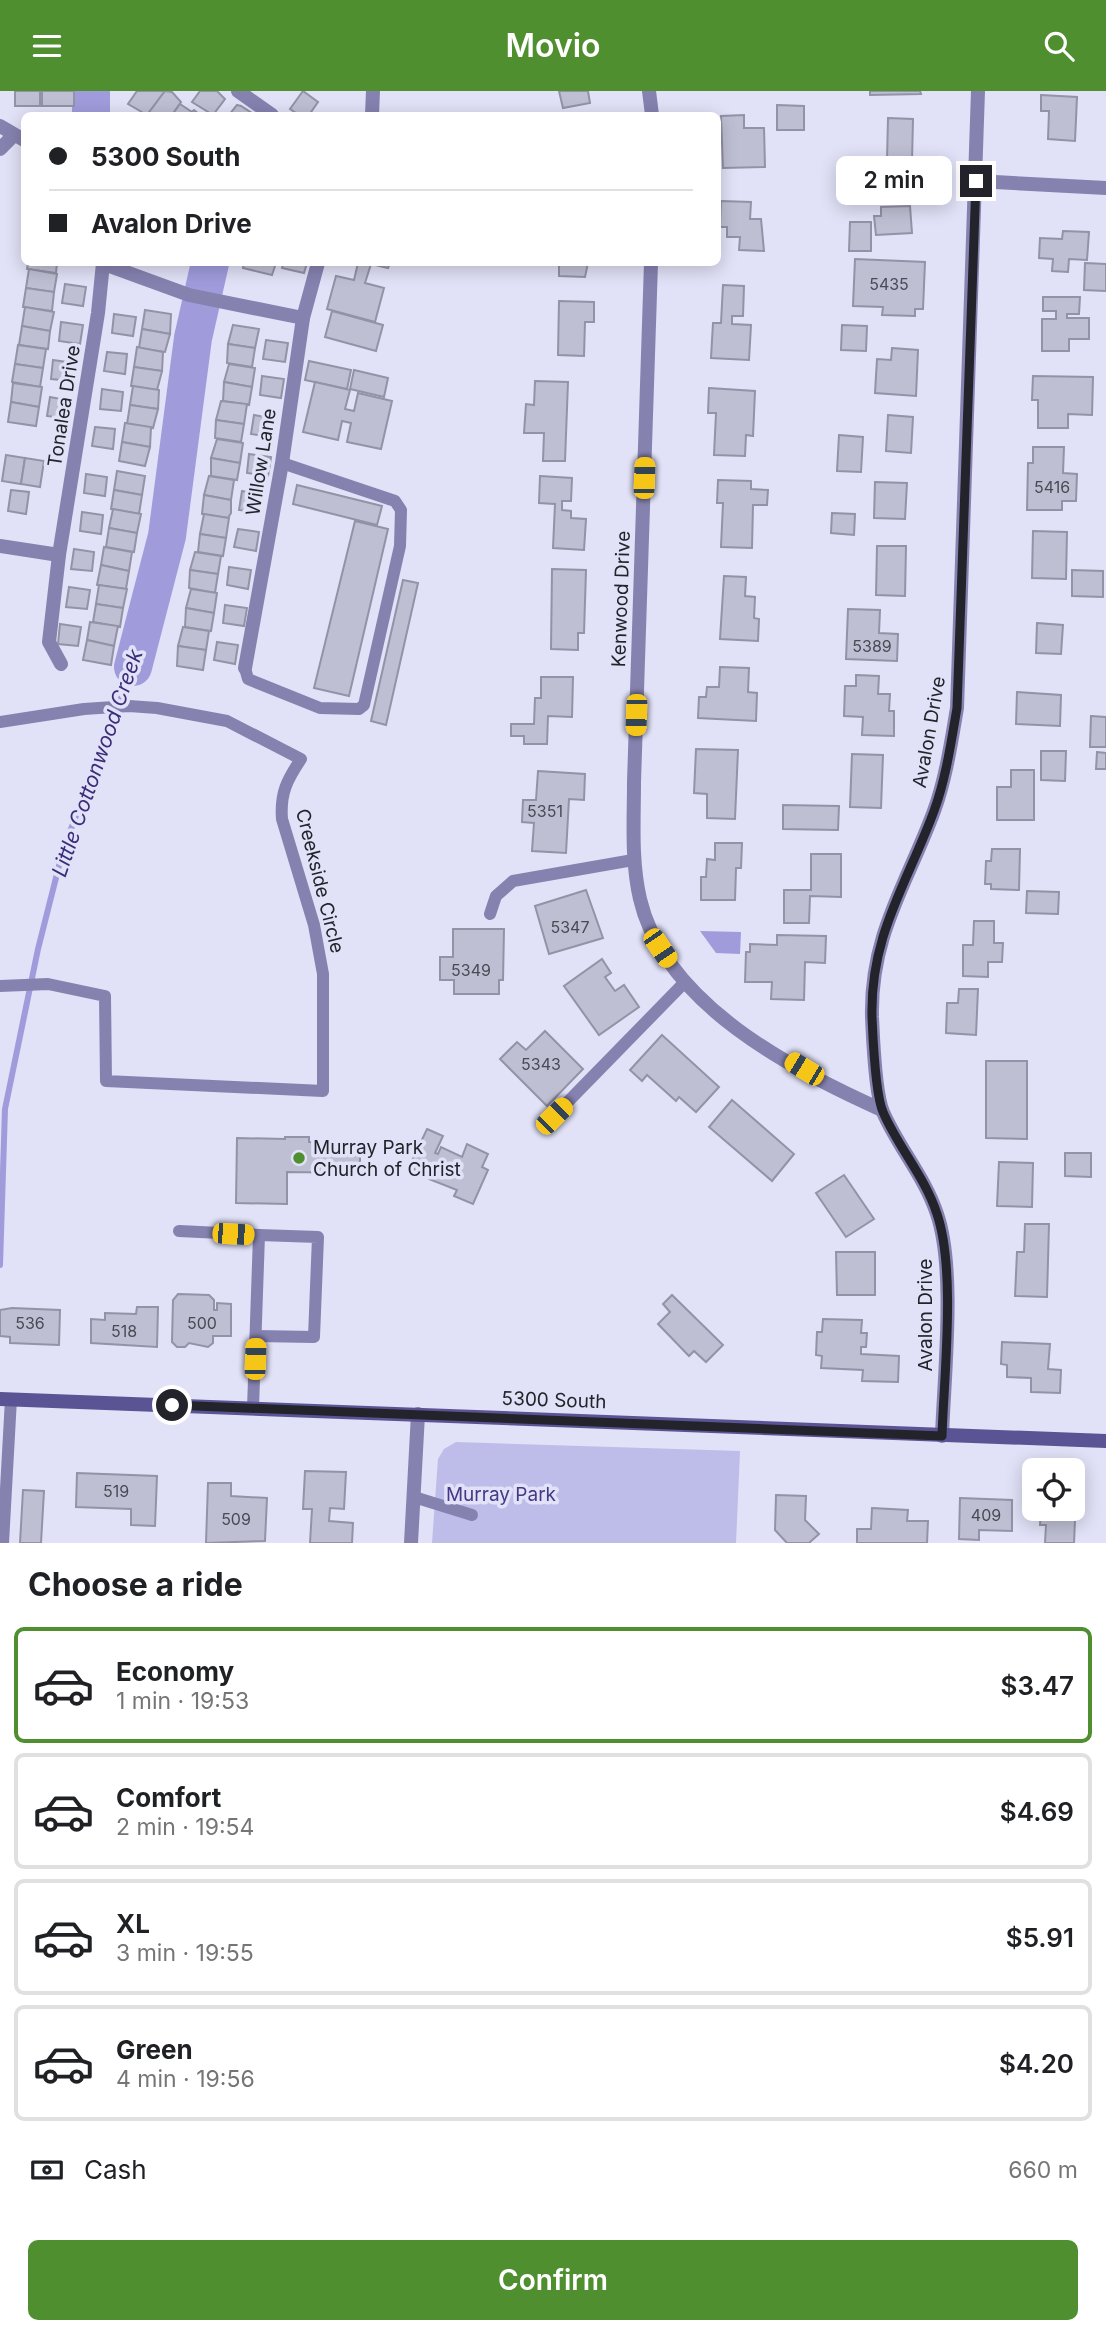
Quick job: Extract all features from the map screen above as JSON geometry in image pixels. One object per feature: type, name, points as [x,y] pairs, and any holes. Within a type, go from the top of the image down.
[{"type":"main road","name":"5300 South","points":[[6,1399],[1106,1441]]},
{"type":"street","points":[[238,91],[268,112]]},
{"type":"street","points":[[372,112],[373,91]]},
{"type":"street","points":[[649,91],[652,112]]},
{"type":"street","name":"Avalon Drive","points":[[942,1436],[947,1278],[944,1245],[937,1214],[916,1168],[882,1110],[872,1017],[877,961],[885,925],[933,812],[947,765],[957,708],[978,91]]},
{"type":"street","points":[[0,126],[19,138],[0,149]]},
{"type":"street","points":[[976,181],[1106,188]]},
{"type":"street","name":"Tonalea Drive","points":[[61,664],[49,642],[59,555],[104,266]]},
{"type":"street","name":"Tonalea Drive","points":[[112,266],[189,295],[303,318]]},
{"type":"street","name":"Willow Lane","points":[[245,668],[282,463],[303,318],[317,266]]},
{"type":"street","name":"Kenwood Drive","points":[[651,266],[633,860],[641,902],[660,948],[684,983],[714,1013],[742,1033],[845,1093],[882,1110]]},
{"type":"street","points":[[0,546],[59,555]]},
{"type":"street","points":[[411,1543],[418,1414]]},
{"type":"lane","points":[[245,668],[248,679],[320,708],[359,709],[364,705],[400,545],[401,510],[394,501],[282,463]]},
{"type":"lane","name":"Creekside Circle","points":[[0,722],[129,706],[227,721],[301,759],[283,786],[281,810],[314,925],[323,974],[323,1091],[106,1081],[105,996],[48,984],[0,986]]},
{"type":"lane","points":[[490,914],[500,890],[513,881],[633,860]]},
{"type":"lane","points":[[554,1116],[684,983]]},
{"type":"lane","points":[[179,1231],[318,1237],[314,1337],[256,1335]]},
{"type":"lane","points":[[253,1408],[259,1235]]},
{"type":"lane","points":[[3,1543],[6,1399]]},
{"type":"lane","points":[[414,1497],[472,1515]]},
{"type":"green space","name":"Murray Park","points":[[456,1442],[740,1451],[736,1543],[432,1543],[438,1459],[444,1449]]},
{"type":"shaded area","points":[[700,931],[741,932],[740,954],[716,953]]},
{"type":"building","points":[[15,91],[40,91],[40,106],[15,106]]},
{"type":"building","points":[[42,91],[74,91],[74,106],[42,106]]},
{"type":"building","points":[[137,91],[165,91],[149,112],[142,112],[128,104]]},
{"type":"building","points":[[165,91],[172,92],[181,102],[174,112],[149,112]]},
{"type":"building","points":[[200,91],[217,91],[225,99],[215,112],[208,112],[192,102]]},
{"type":"building","points":[[303,91],[318,102],[311,112],[294,112],[290,109]]},
{"type":"building","points":[[559,91],[588,91],[590,103],[563,108]]},
{"type":"building","points":[[870,91],[920,91],[921,94],[870,95]]},
{"type":"building","points":[[1041,95],[1077,97],[1075,141],[1048,139],[1049,111],[1041,111]]},
{"type":"building","points":[[180,104],[192,112],[174,112]]},
{"type":"building","points":[[237,105],[250,112],[231,112]]},
{"type":"building","points":[[777,105],[804,106],[804,130],[777,130]]},
{"type":"building","points":[[744,115],[744,128],[764,128],[765,167],[723,168],[721,116]]},
{"type":"building","points":[[888,118],[913,119],[912,161],[887,160]]},
{"type":"building","points":[[721,201],[751,202],[750,219],[761,219],[764,251],[739,250],[740,237],[727,237],[727,227],[721,227]]},
{"type":"building","points":[[910,206],[912,233],[876,235],[874,216],[881,216],[881,207]]},
{"type":"building","points":[[850,222],[871,222],[871,251],[849,251]]},
{"type":"building","points":[[1063,231],[1089,232],[1087,260],[1069,259],[1068,272],[1052,271],[1053,259],[1039,258],[1040,238],[1062,239]]},
{"type":"building","points":[[855,259],[925,262],[923,309],[915,309],[915,316],[882,315],[883,307],[853,306]]},
{"type":"building","points":[[1085,263],[1106,264],[1106,291],[1084,290]]},
{"type":"building","points":[[28,266],[57,266],[56,273],[27,269]]},
{"type":"building","points":[[243,266],[275,266],[272,275]]},
{"type":"building","points":[[282,266],[306,266],[304,273]]},
{"type":"building","points":[[357,266],[370,266],[365,283],[384,288],[375,322],[327,309],[336,276],[354,280]]},
{"type":"building","points":[[559,266],[587,266],[585,277],[559,276]]},
{"type":"building","points":[[29,269],[57,274],[54,292],[26,288]]},
{"type":"building","points":[[65,284],[86,287],[83,306],[62,303]]},
{"type":"building","points":[[723,285],[744,286],[743,316],[732,316],[732,324],[751,325],[749,360],[711,358],[713,323],[721,323]]},
{"type":"building","points":[[26,288],[54,292],[52,311],[23,307]]},
{"type":"building","points":[[1043,297],[1080,297],[1079,314],[1067,314],[1067,318],[1089,318],[1089,339],[1069,339],[1069,351],[1042,351],[1042,319],[1056,319],[1056,311],[1043,311]]},
{"type":"building","points":[[559,301],[594,302],[594,322],[585,322],[584,356],[558,355]]},
{"type":"building","points":[[25,307],[54,312],[50,331],[22,326]]},
{"type":"building","points":[[145,310],[171,314],[170,334],[142,329]]},
{"type":"building","points":[[332,311],[383,325],[376,351],[325,337]]},
{"type":"building","points":[[114,314],[136,317],[133,336],[112,333]]},
{"type":"building","points":[[61,322],[83,325],[80,344],[59,341]]},
{"type":"building","points":[[233,325],[259,329],[255,348],[228,344]]},
{"type":"building","points":[[842,325],[867,326],[866,351],[841,350]]},
{"type":"building","points":[[22,326],[50,331],[48,349],[19,345]]},
{"type":"building","points":[[142,329],[170,334],[165,352],[139,348]]},
{"type":"building","points":[[266,340],[288,343],[285,362],[263,359]]},
{"type":"building","points":[[228,344],[255,348],[252,367],[227,363]]},
{"type":"building","points":[[18,345],[46,349],[43,368],[15,364]]},
{"type":"building","points":[[137,347],[163,352],[162,371],[134,367]]},
{"type":"building","points":[[892,348],[918,350],[916,396],[875,393],[877,359],[891,360]]},
{"type":"building","points":[[107,352],[127,354],[125,374],[104,371]]},
{"type":"building","points":[[53,360],[75,363],[72,381],[51,379]]},
{"type":"building","points":[[309,361],[351,370],[347,389],[305,380]]},
{"type":"building","points":[[15,364],[43,368],[40,387],[12,382]]},
{"type":"building","points":[[229,364],[255,368],[252,387],[224,382]]},
{"type":"building","points":[[134,367],[162,371],[157,390],[131,386]]},
{"type":"building","points":[[354,370],[388,378],[384,397],[350,389]]},
{"type":"building","points":[[262,376],[284,379],[281,398],[260,395]]},
{"type":"building","points":[[1033,376],[1093,377],[1092,415],[1068,414],[1068,428],[1038,428],[1038,400],[1032,400]]},
{"type":"building","points":[[535,381],[568,382],[565,461],[543,461],[544,433],[524,433],[526,404],[534,405]]},
{"type":"building","points":[[224,382],[252,387],[249,405],[223,401]]},
{"type":"building","points":[[315,382],[350,390],[345,409],[354,411],[358,393],[392,401],[381,449],[347,442],[351,423],[342,421],[338,440],[303,432]]},
{"type":"building","points":[[13,383],[42,387],[39,407],[11,402]]},
{"type":"building","points":[[133,386],[159,390],[158,409],[130,405]]},
{"type":"building","points":[[709,388],[755,391],[753,436],[746,435],[745,456],[714,455],[716,413],[708,413]]},
{"type":"building","points":[[102,389],[123,392],[121,411],[100,409]]},
{"type":"building","points":[[50,397],[71,401],[68,419],[47,416]]},
{"type":"building","points":[[221,401],[247,404],[244,424],[216,420]]},
{"type":"building","points":[[11,402],[39,407],[36,426],[8,422]]},
{"type":"building","points":[[130,405],[158,409],[153,428],[127,424]]},
{"type":"building","points":[[254,415],[276,419],[273,437],[251,434]]},
{"type":"building","points":[[888,415],[913,417],[911,453],[886,451]]},
{"type":"building","points":[[216,420],[244,424],[241,442],[215,438]]},
{"type":"building","points":[[125,423],[151,427],[150,447],[122,442]]},
{"type":"building","points":[[95,427],[115,429],[113,449],[92,446]]},
{"type":"building","points":[[839,435],[863,437],[861,472],[837,471]]},
{"type":"building","points":[[217,439],[243,443],[240,463],[211,458]]},
{"type":"building","points":[[122,442],[150,447],[145,466],[119,461]]},
{"type":"building","points":[[1033,447],[1064,447],[1063,473],[1077,474],[1076,501],[1062,501],[1062,510],[1027,510],[1028,463],[1033,463]]},
{"type":"building","points":[[249,454],[271,457],[268,476],[247,473]]},
{"type":"building","points":[[6,455],[25,458],[21,484],[2,481]]},
{"type":"building","points":[[25,458],[44,461],[40,487],[21,484]]},
{"type":"building","points":[[211,458],[240,463],[237,480],[211,476]]},
{"type":"building","points":[[117,471],[145,476],[142,495],[114,490]]},
{"type":"building","points":[[86,474],[107,477],[105,496],[84,493]]},
{"type":"building","points":[[209,476],[234,480],[231,500],[204,495]]},
{"type":"building","points":[[540,476],[572,478],[571,501],[562,501],[562,510],[571,511],[571,518],[586,519],[584,550],[553,548],[555,504],[539,503]]},
{"type":"building","points":[[718,480],[751,481],[751,489],[768,490],[767,505],[753,505],[752,548],[721,547],[723,503],[717,503]]},
{"type":"building","points":[[875,482],[907,483],[905,519],[874,518]]},
{"type":"building","points":[[297,485],[382,506],[377,525],[293,504]]},
{"type":"building","points":[[11,490],[29,492],[26,514],[8,511]]},
{"type":"building","points":[[114,490],[142,495],[139,514],[111,509]]},
{"type":"building","points":[[242,491],[263,495],[260,513],[239,510]]},
{"type":"building","points":[[204,495],[231,500],[231,513],[228,518],[202,514]]},
{"type":"building","points":[[113,509],[141,514],[137,533],[109,528]]},
{"type":"building","points":[[82,512],[103,515],[101,534],[80,531]]},
{"type":"building","points":[[832,513],[855,514],[854,535],[831,533]]},
{"type":"building","points":[[204,514],[229,518],[226,538],[200,534]]},
{"type":"building","points":[[355,521],[388,529],[349,696],[314,688]]},
{"type":"building","points":[[109,528],[137,533],[134,552],[106,547]]},
{"type":"building","points":[[238,529],[259,532],[256,551],[234,547]]},
{"type":"building","points":[[1033,531],[1067,532],[1066,579],[1032,578]]},
{"type":"building","points":[[200,534],[226,538],[223,556],[198,552]]},
{"type":"building","points":[[877,546],[906,546],[905,596],[876,595]]},
{"type":"building","points":[[104,547],[132,552],[129,571],[101,565]]},
{"type":"building","points":[[74,549],[94,552],[92,571],[71,569]]},
{"type":"building","points":[[195,552],[221,556],[218,574],[190,570]]},
{"type":"building","points":[[101,565],[129,571],[126,589],[97,585]]},
{"type":"building","points":[[229,567],[251,570],[248,589],[227,585]]},
{"type":"building","points":[[552,569],[586,570],[584,633],[578,633],[578,650],[551,649]]},
{"type":"building","points":[[190,570],[218,574],[215,593],[189,588]]},
{"type":"building","points":[[1072,570],[1103,571],[1103,597],[1072,596]]},
{"type":"building","points":[[724,576],[746,577],[745,596],[755,597],[754,618],[759,619],[758,641],[720,639]]},
{"type":"building","points":[[403,580],[418,583],[386,725],[371,721]]},
{"type":"building","points":[[99,585],[127,589],[123,608],[96,604]]},
{"type":"building","points":[[69,587],[90,590],[87,609],[66,607]]},
{"type":"building","points":[[191,589],[217,593],[214,613],[186,608]]},
{"type":"building","points":[[96,604],[123,608],[120,627],[93,622]]},
{"type":"building","points":[[225,605],[247,608],[244,626],[223,623]]},
{"type":"building","points":[[186,608],[214,613],[211,631],[185,627]]},
{"type":"building","points":[[848,609],[880,610],[879,633],[898,634],[897,661],[846,659]]},
{"type":"building","points":[[90,622],[118,626],[114,646],[87,640]]},
{"type":"building","points":[[1037,623],[1063,625],[1061,654],[1036,653]]},
{"type":"building","points":[[60,624],[81,627],[78,646],[58,644]]},
{"type":"building","points":[[183,627],[209,631],[206,650],[178,646]]},
{"type":"building","points":[[87,640],[114,646],[111,665],[83,660]]},
{"type":"building","points":[[217,642],[238,645],[235,664],[214,660]]},
{"type":"building","points":[[178,646],[206,650],[203,670],[177,666]]},
{"type":"building","points":[[720,667],[749,668],[748,692],[757,693],[756,721],[698,718],[699,697],[706,697],[707,687],[719,687]]},
{"type":"building","points":[[856,675],[879,676],[878,694],[890,694],[889,711],[894,711],[894,736],[862,735],[863,717],[844,716],[845,686],[856,686]]},
{"type":"building","points":[[541,677],[573,677],[572,717],[548,716],[547,744],[524,744],[524,736],[511,736],[511,724],[534,724],[535,698],[541,698]]},
{"type":"building","points":[[1017,692],[1061,695],[1060,726],[1016,724]]},
{"type":"building","points":[[1091,716],[1106,717],[1106,747],[1090,747]]},
{"type":"building","points":[[696,749],[738,750],[735,819],[707,818],[707,794],[694,793]]},
{"type":"building","points":[[1041,751],[1066,751],[1065,781],[1041,780]]},
{"type":"building","points":[[1097,752],[1106,753],[1106,769],[1096,769]]},
{"type":"building","points":[[852,754],[883,755],[881,808],[850,807]]},
{"type":"building","points":[[1011,770],[1034,770],[1034,820],[997,820],[997,787],[1011,787]]},
{"type":"building","points":[[538,771],[585,774],[584,800],[569,799],[566,853],[532,851],[534,823],[522,822],[523,800],[536,800]]},
{"type":"building","points":[[783,805],[839,806],[838,830],[783,829]]},
{"type":"building","points":[[715,843],[742,843],[741,868],[736,868],[735,900],[701,900],[701,877],[706,877],[707,859],[715,860]]},
{"type":"building","points":[[992,849],[1020,849],[1019,890],[991,889],[991,884],[985,884],[986,861],[991,861]]},
{"type":"building","points":[[811,854],[841,854],[841,897],[810,896],[809,923],[784,923],[784,890],[811,890]]},
{"type":"building","points":[[586,890],[603,938],[549,954],[535,906]]},
{"type":"building","points":[[1027,891],[1059,892],[1058,914],[1026,913]]},
{"type":"building","points":[[974,921],[994,921],[994,943],[1003,943],[1002,962],[988,962],[988,977],[963,976],[963,945],[973,945]]},
{"type":"building","points":[[453,929],[504,929],[503,980],[499,980],[499,994],[454,994],[454,980],[440,980],[440,957],[453,957]]},
{"type":"building","points":[[777,935],[826,936],[825,963],[805,962],[804,1000],[771,999],[772,982],[745,982],[746,952],[750,952],[750,944],[777,945]]},
{"type":"building","points":[[602,959],[611,973],[605,977],[615,991],[624,985],[639,1007],[599,1035],[564,986]]},
{"type":"building","points":[[959,989],[978,989],[976,1035],[946,1033],[947,1003],[958,1003]]},
{"type":"building","points":[[545,1031],[583,1069],[547,1106],[500,1059],[517,1042],[526,1050]]},
{"type":"building","points":[[662,1035],[719,1087],[696,1112],[679,1097],[676,1101],[647,1075],[642,1081],[630,1070]]},
{"type":"building","points":[[986,1061],[1027,1061],[1027,1139],[986,1138]]},
{"type":"building","points":[[732,1100],[794,1154],[772,1181],[709,1127]]},
{"type":"building","points":[[427,1129],[443,1136],[435,1153],[438,1154],[441,1147],[462,1157],[467,1144],[488,1154],[482,1167],[488,1170],[473,1204],[454,1196],[457,1190],[429,1179],[428,1175],[409,1167]]},
{"type":"building","name":"Murray Park Church of Christ","points":[[309,1137],[309,1142],[360,1143],[360,1173],[287,1172],[287,1204],[236,1203],[237,1138]]},
{"type":"building","points":[[1065,1153],[1091,1153],[1091,1177],[1065,1176]]},
{"type":"building","points":[[999,1162],[1033,1163],[1032,1207],[997,1206]]},
{"type":"building","points":[[844,1175],[874,1219],[846,1237],[816,1193]]},
{"type":"building","points":[[1025,1224],[1049,1224],[1047,1297],[1015,1296],[1017,1252],[1024,1252]]},
{"type":"building","points":[[836,1252],[875,1252],[875,1295],[837,1295]]},
{"type":"building","points":[[178,1294],[209,1295],[214,1300],[214,1310],[217,1310],[217,1303],[231,1304],[231,1336],[213,1336],[213,1343],[208,1347],[189,1343],[185,1347],[177,1347],[172,1342],[173,1300]]},
{"type":"building","points":[[672,1295],[723,1345],[706,1362],[694,1351],[689,1356],[658,1324],[670,1312],[663,1304]]},
{"type":"building","points":[[137,1307],[158,1307],[157,1347],[91,1343],[91,1319],[105,1320],[105,1313],[136,1314]]},
{"type":"building","points":[[0,1310],[60,1310],[59,1345],[10,1343],[10,1337],[0,1336]]},
{"type":"building","points":[[823,1319],[862,1320],[861,1333],[867,1333],[866,1347],[861,1347],[861,1354],[899,1356],[898,1382],[862,1381],[863,1370],[821,1368],[822,1356],[816,1355],[817,1332],[822,1332]]},
{"type":"building","points":[[1002,1342],[1050,1344],[1048,1369],[1061,1370],[1060,1393],[1031,1392],[1031,1378],[1007,1377],[1007,1365],[1001,1364]]},
{"type":"building","points":[[305,1471],[346,1472],[344,1509],[330,1508],[329,1521],[353,1523],[352,1543],[310,1543],[312,1509],[303,1509]]},
{"type":"building","points":[[77,1473],[157,1476],[155,1526],[131,1525],[131,1509],[76,1507]]},
{"type":"building","points":[[208,1483],[231,1483],[231,1496],[267,1498],[265,1541],[206,1543]]},
{"type":"building","points":[[23,1490],[44,1491],[41,1543],[20,1543]]},
{"type":"building","points":[[776,1495],[806,1496],[805,1520],[819,1534],[809,1543],[787,1543],[775,1530]]},
{"type":"building","points":[[960,1498],[1012,1500],[1012,1531],[979,1530],[979,1540],[959,1539]]},
{"type":"building","points":[[872,1508],[908,1510],[907,1521],[928,1521],[927,1543],[857,1543],[857,1529],[871,1529]]},
{"type":"building","points":[[1040,1521],[1075,1521],[1074,1543],[1045,1543],[1046,1525],[1040,1525]]},
{"type":"waterway","name":"Little Cottonwood Creek","points":[[91,91],[91,112]]},
{"type":"waterway","name":"Little Cottonwood Creek","points":[[133,667],[167,536],[193,338],[209,266]]},
{"type":"waterway","name":"Little Cottonwood Creek","points":[[0,1265],[5,1109],[38,949],[63,850],[133,667]]},
{"type":"place","name":"Murray Park Church of Christ","points":[[299,1158]]},
{"type":"route","points":[[172,1405],[942,1436],[947,1278],[944,1245],[937,1214],[916,1168],[882,1110],[872,1017],[873,989],[885,925],[933,812],[947,765],[957,708],[976,181]]}]
